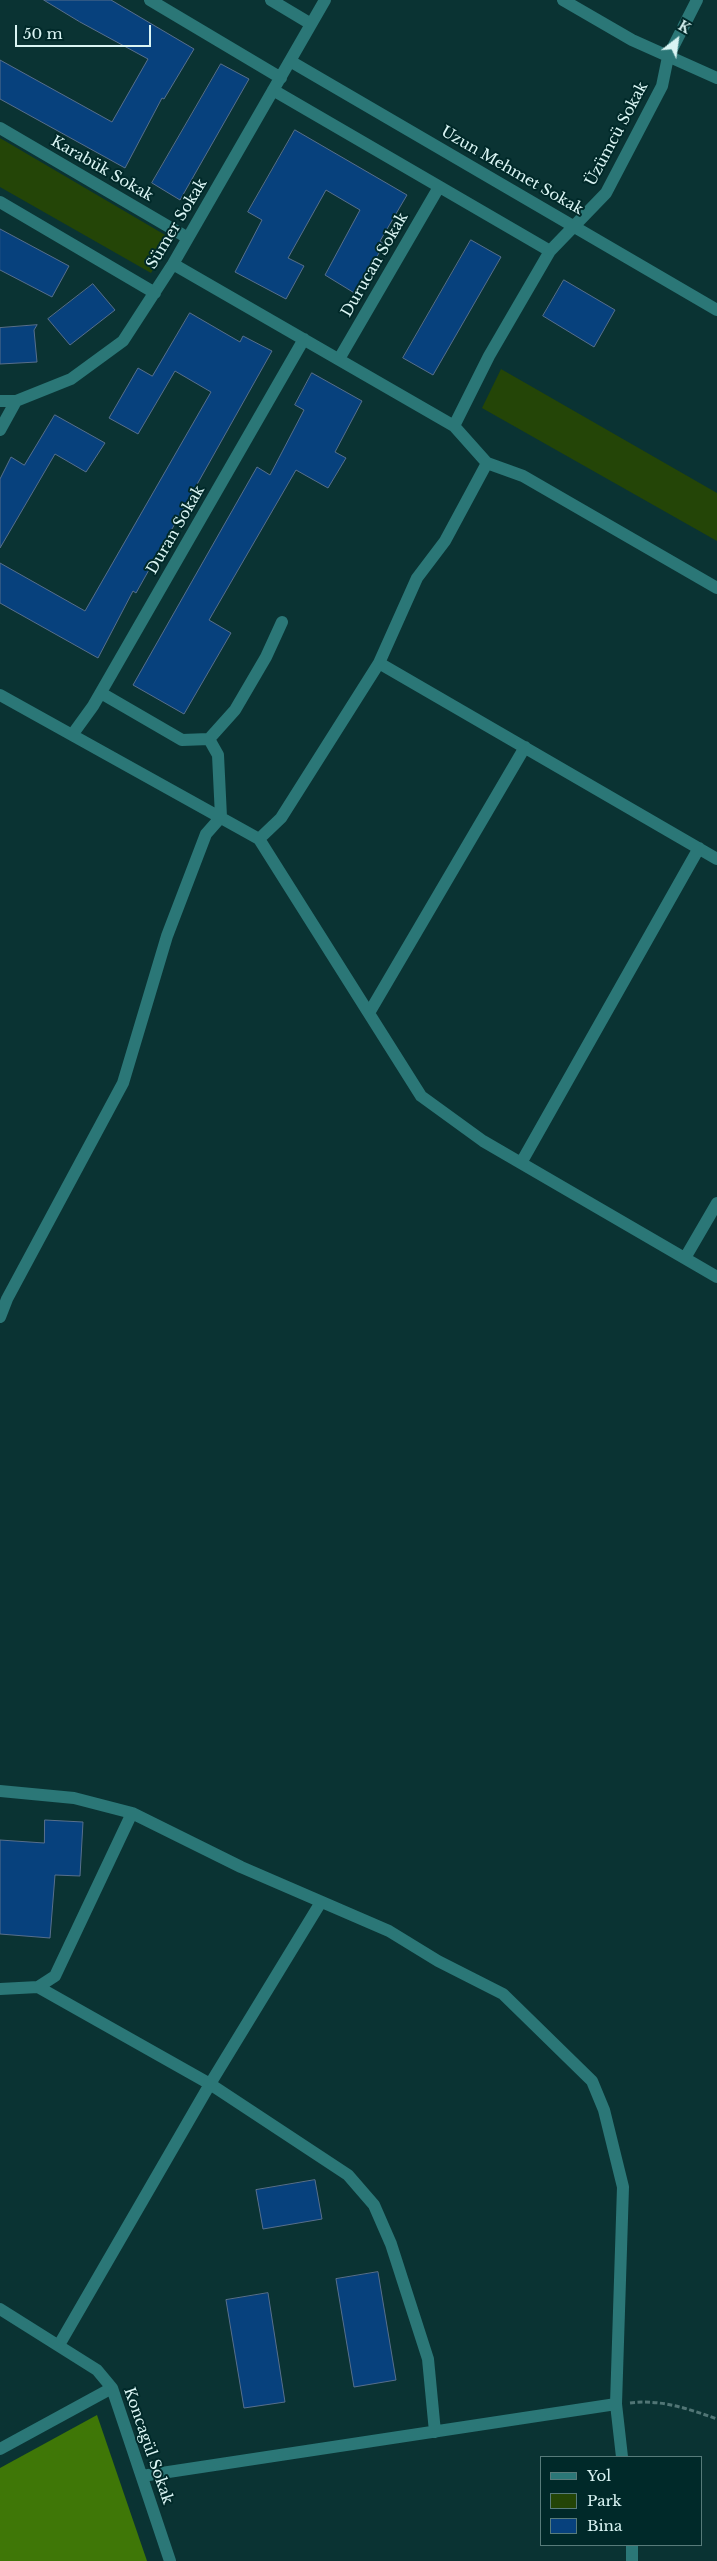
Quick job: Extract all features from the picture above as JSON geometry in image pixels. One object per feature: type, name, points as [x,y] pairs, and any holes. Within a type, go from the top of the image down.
[{"type":"street","points":[[150,0],[280,78]]},
{"type":"street","points":[[271,0],[311,24]]},
{"type":"street","name":"Sümer Sokak","points":[[16,402],[70,378],[123,341],[173,264],[326,0]]},
{"type":"street","points":[[563,0],[668,57],[717,78]]},
{"type":"street","name":"Üzümcü Sokak","points":[[454,426],[489,356],[550,251],[606,193],[662,86],[668,57],[697,0]]},
{"type":"street","name":"Uzun Mehmet Sokak","points":[[290,61],[717,310]]},
{"type":"street","points":[[273,90],[550,251]]},
{"type":"street","name":"Karabük Sokak","points":[[0,128],[188,238]]},
{"type":"street","name":"Durucan Sokak","points":[[338,359],[439,187]]},
{"type":"street","points":[[0,202],[154,293]]},
{"type":"street","points":[[173,264],[454,426],[486,463],[524,476],[717,588]]},
{"type":"street","name":"Duran Sokak","points":[[72,734],[101,693],[304,339]]},
{"type":"street","points":[[0,400],[16,402],[0,430]]},
{"type":"street","points":[[260,839],[281,818],[379,663],[417,578],[445,541],[486,463]]},
{"type":"street","points":[[101,693],[182,740],[209,739],[235,710],[266,657],[282,622]]},
{"type":"street","points":[[379,663],[717,859]]},
{"type":"street","points":[[0,695],[260,839],[421,1096],[483,1141],[717,1277]]},
{"type":"street","points":[[0,1317],[7,1299],[123,1083],[167,936],[206,834],[221,818],[218,755],[209,739]]},
{"type":"street","points":[[369,1013],[524,747]]},
{"type":"street","points":[[522,1163],[699,848]]},
{"type":"street","points":[[686,1258],[717,1203]]},
{"type":"street","points":[[0,1791],[74,1798],[132,1813],[241,1867],[390,1931],[438,1961],[503,1994],[592,2081],[604,2110],[623,2187],[616,2404],[622,2456]]},
{"type":"street","points":[[0,1989],[38,1987],[55,1976],[132,1813]]},
{"type":"street","points":[[58,2345],[210,2084],[321,1902]]},
{"type":"street","points":[[38,1987],[210,2084],[348,2175],[374,2205],[391,2244],[428,2359],[435,2432]]},
{"type":"street","name":"Koncagül Sokak","points":[[0,2309],[98,2370],[112,2388],[170,2561]]},
{"type":"street","points":[[0,2449],[112,2388]]},
{"type":"street","points":[[142,2476],[616,2404]]},
{"type":"street","points":[[632,2546],[632,2561]]},
{"type":"path","points":[[616,2404],[645,2401],[678,2406],[717,2419]]},
{"type":"green space","points":[[0,138],[172,239],[151,273],[0,187]]},
{"type":"green space","points":[[501,369],[717,493],[717,541],[482,408]]},
{"type":"green space","points":[[97,2415],[147,2561],[0,2561],[0,2468]]},
{"type":"building","points":[[44,0],[111,0],[194,49],[164,99],[162,98],[125,168],[0,99],[0,60],[112,122],[148,59]]},
{"type":"building","points":[[221,64],[249,79],[180,200],[152,183]]},
{"type":"building","points":[[295,130],[407,195],[380,241],[384,244],[356,294],[325,275],[360,210],[326,190],[288,258],[304,266],[286,299],[235,272],[262,220],[248,212]]},
{"type":"building","points":[[0,229],[69,266],[52,297],[0,270]]},
{"type":"building","points":[[471,240],[501,257],[433,375],[403,358]]},
{"type":"building","points":[[564,280],[615,310],[594,347],[543,316]]},
{"type":"building","points":[[93,284],[115,310],[70,345],[48,319]]},
{"type":"building","points":[[190,313],[240,342],[243,336],[272,351],[136,593],[133,591],[98,658],[0,603],[0,563],[85,611],[211,392],[175,371],[138,434],[109,418],[138,368],[152,376]]},
{"type":"building","points":[[37,325],[34,330],[37,362],[0,364],[0,328]]},
{"type":"building","points":[[312,373],[362,401],[335,452],[346,458],[328,488],[296,470],[209,620],[231,633],[184,714],[133,685],[257,467],[270,475],[304,410],[295,405]]},
{"type":"building","points":[[55,415],[105,443],[86,472],[55,454],[0,548],[0,479],[11,457],[24,465]]},
{"type":"building","points":[[45,1820],[83,1822],[80,1876],[55,1875],[50,1938],[0,1934],[0,1840],[44,1843]]},
{"type":"building","points":[[315,2180],[322,2219],[263,2229],[256,2190]]},
{"type":"building","points":[[378,2272],[396,2380],[354,2387],[336,2279]]},
{"type":"building","points":[[268,2293],[285,2402],[244,2408],[226,2300]]}]
